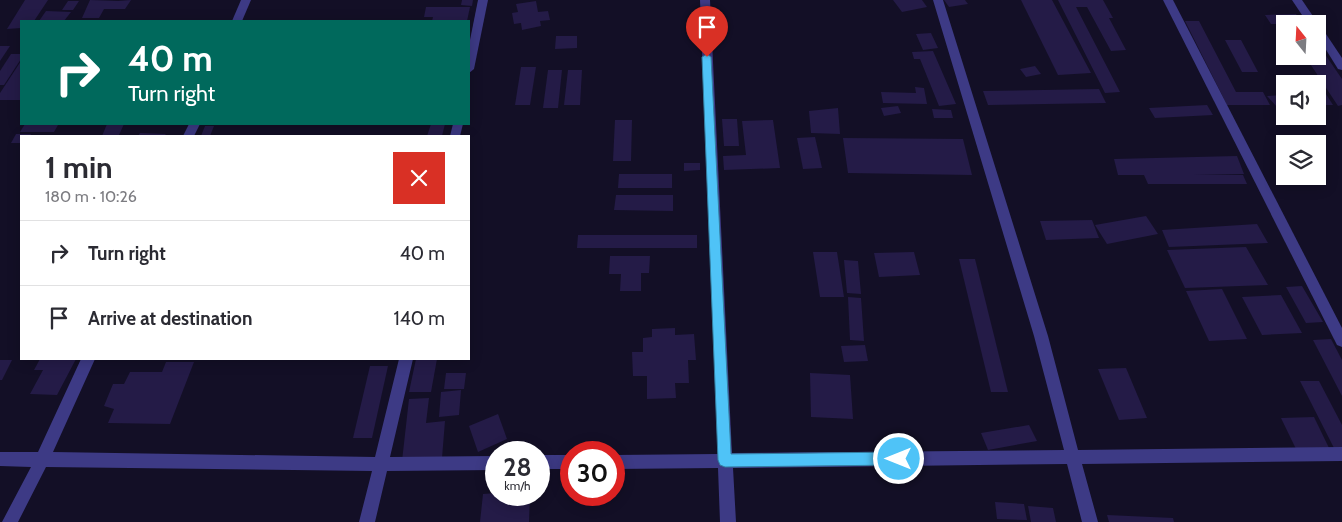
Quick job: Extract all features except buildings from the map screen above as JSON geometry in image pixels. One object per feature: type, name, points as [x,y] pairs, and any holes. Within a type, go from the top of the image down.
[{"type":"street","points":[[237,20],[246,0]]},
{"type":"street","points":[[470,65],[483,0]]},
{"type":"street","points":[[705,0],[728,522]]},
{"type":"street","points":[[938,0],[1041,336],[1090,522]]},
{"type":"street","points":[[1168,0],[1342,341]]},
{"type":"street","points":[[1297,0],[1307,15]]},
{"type":"street","points":[[1326,42],[1342,66]]},
{"type":"street","points":[[10,522],[43,458],[88,360]]},
{"type":"street","points":[[367,522],[406,360]]},
{"type":"street","points":[[625,462],[1342,454]]},
{"type":"street","points":[[0,459],[43,458],[381,464],[485,463]]},
{"type":"route","points":[[707,57],[725,460],[899,459]]}]
